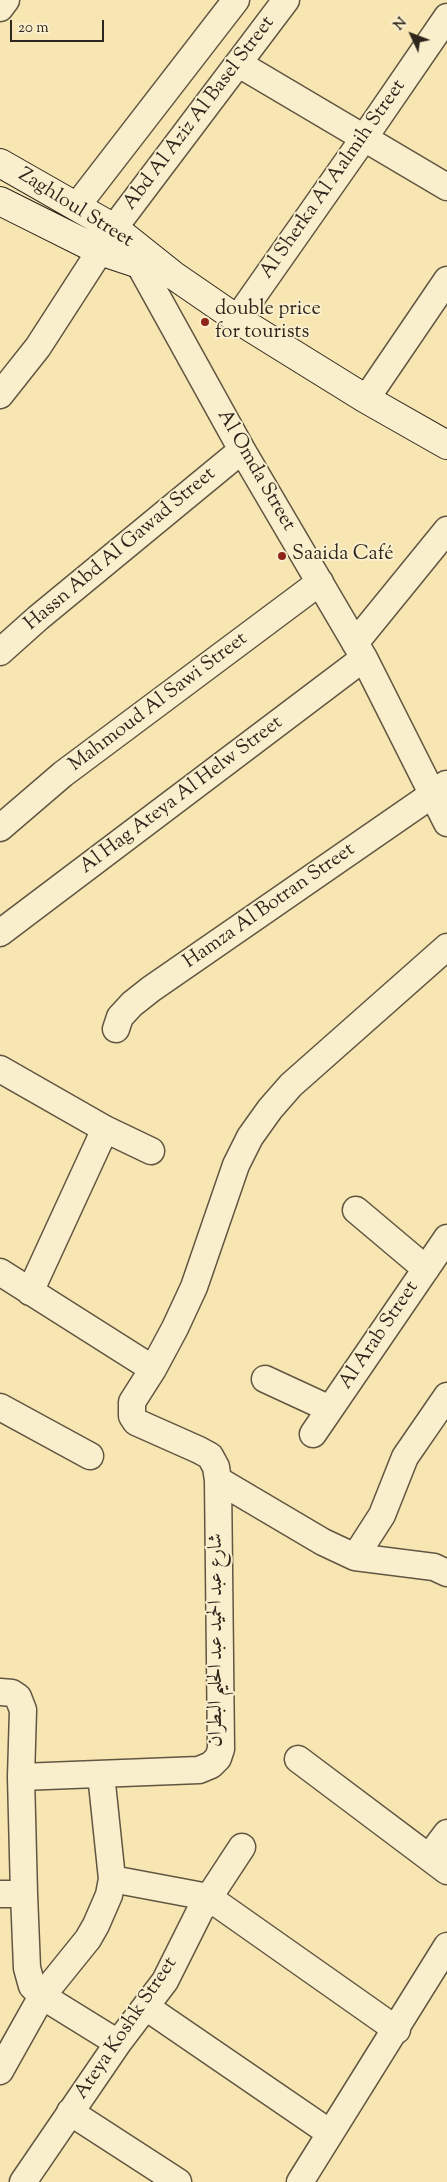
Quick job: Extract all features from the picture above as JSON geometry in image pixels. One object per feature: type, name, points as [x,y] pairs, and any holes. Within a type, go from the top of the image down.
[{"type":"street","points":[[0,8],[6,0]]},
{"type":"street","name":"Abd Al Aziz Al Basel Street","points":[[76,207],[236,0]]},
{"type":"street","name":"Abd Al Aziz Al Basel Street","points":[[0,395],[38,347],[107,239],[286,0]]},
{"type":"street","name":"Al Sherka Al Aalmih Street","points":[[237,319],[447,17]]},
{"type":"street","points":[[239,64],[447,186]]},
{"type":"street","name":"Zaghloul Street","points":[[0,163],[76,207],[107,239]]},
{"type":"street","name":"Zaghloul Street","points":[[0,201],[107,239],[141,257],[173,275],[237,319],[366,400],[447,445]]},
{"type":"street","name":"Al Omda Street","points":[[141,257],[242,450],[440,789],[447,823]]},
{"type":"street","points":[[366,400],[447,280]]},
{"type":"street","name":"Hassn Abd Al Gawad Street","points":[[0,652],[38,618],[242,450]]},
{"type":"street","name":"Al Hag Ateya Al Helw Street","points":[[0,933],[359,650],[447,530]]},
{"type":"street","name":"Mahmoud Al Sawi Street","points":[[0,828],[63,774],[320,582]]},
{"type":"street","name":"Hamza Al Botran Street","points":[[116,1029],[120,1017],[151,989],[440,789]]},
{"type":"street","points":[[0,1272],[153,1369],[194,1287],[236,1165],[250,1137],[270,1109],[291,1085],[447,947]]},
{"type":"street","points":[[0,1068],[105,1129],[151,1151]]},
{"type":"street","points":[[30,1292],[105,1129]]},
{"type":"street","points":[[356,1210],[426,1269]]},
{"type":"street","name":"Al Arab Street","points":[[313,1434],[447,1238]]},
{"type":"street","name":"شارع عبد الحميد عبد الحليم البطران","points":[[21,1777],[199,1770],[218,1758],[221,1749],[218,1480],[216,1467],[210,1456],[181,1441],[136,1422],[132,1416],[132,1402],[153,1369]]},
{"type":"street","points":[[265,1379],[330,1410]]},
{"type":"street","points":[[355,1557],[382,1515],[405,1457],[447,1396]]},
{"type":"street","points":[[0,1407],[90,1456]]},
{"type":"street","points":[[218,1480],[322,1542],[355,1557],[434,1566],[447,1573]]},
{"type":"street","points":[[0,1692],[12,1693],[22,1702],[21,1777],[12,1894],[32,1986],[42,1996],[118,2043]]},
{"type":"street","points":[[298,1759],[438,1864],[447,1833]]},
{"type":"street","points":[[1,2068],[42,1996],[88,1939],[109,1895],[112,1879],[101,1774]]},
{"type":"street","name":"Ateya Koshk Street","points":[[23,2182],[118,2043],[164,1981],[208,1897],[242,1847]]},
{"type":"street","points":[[112,1879],[208,1897],[397,2030]]},
{"type":"street","points":[[300,2182],[330,2132],[397,2030],[447,1946]]},
{"type":"street","points":[[146,2007],[330,2132]]},
{"type":"street","points":[[70,2112],[178,2182]]},
{"type":"place","name":"double price for tourists","points":[[205,322]]},
{"type":"place","name":"Saaida Café","points":[[282,556]]}]
